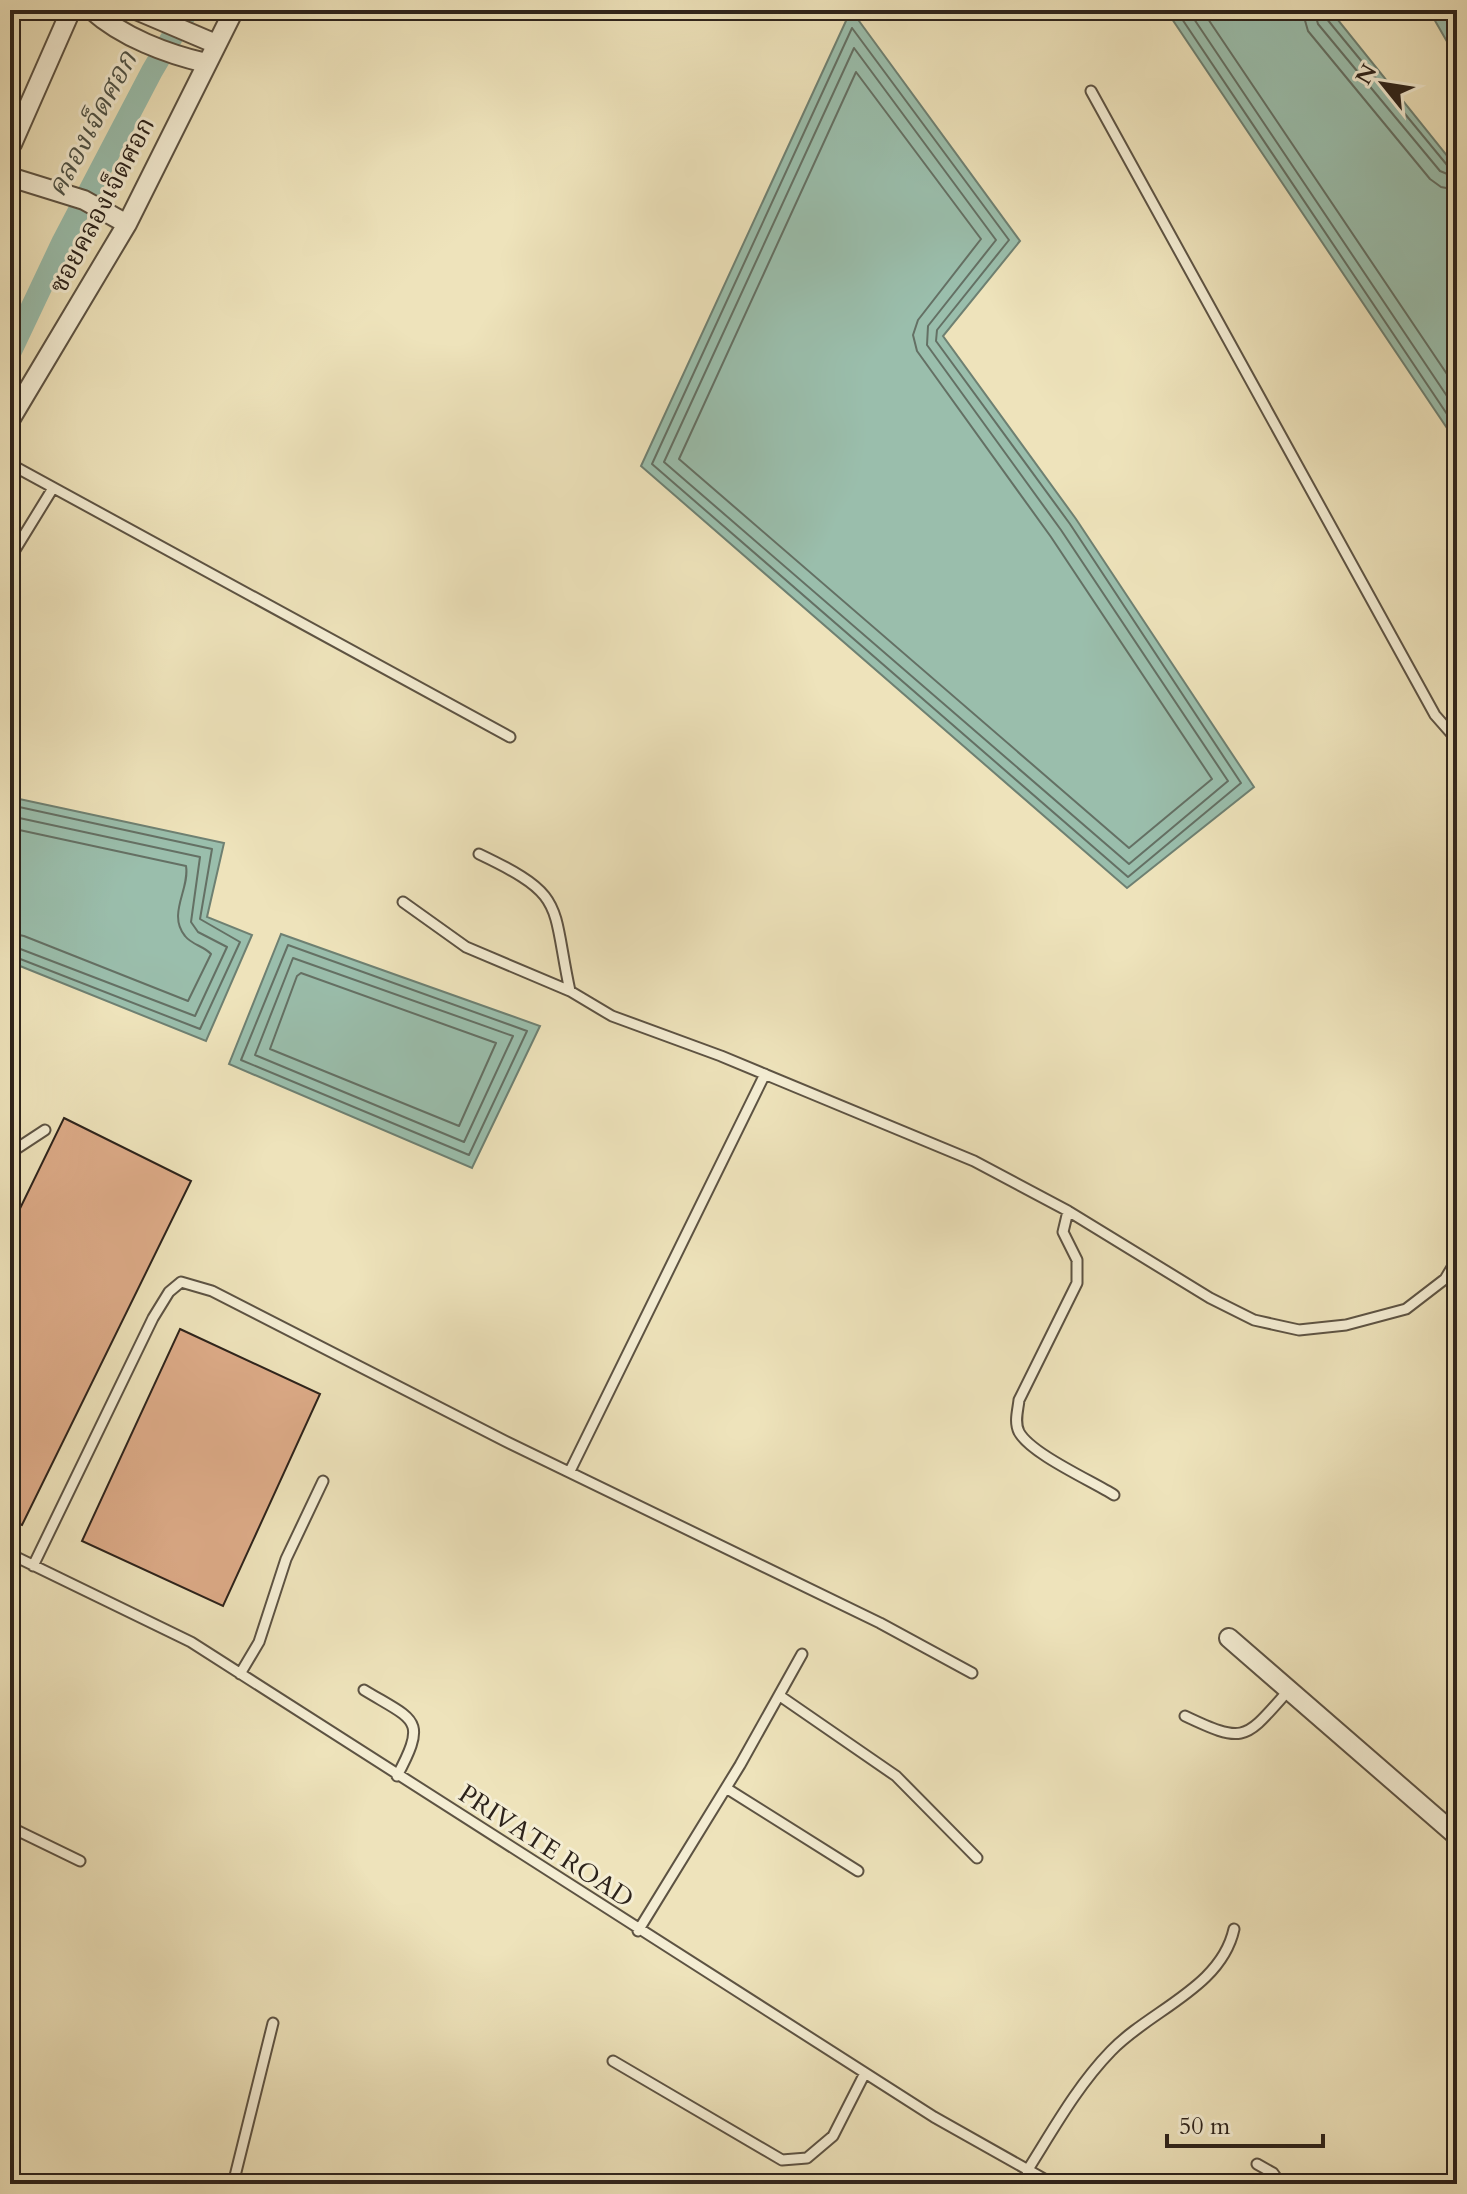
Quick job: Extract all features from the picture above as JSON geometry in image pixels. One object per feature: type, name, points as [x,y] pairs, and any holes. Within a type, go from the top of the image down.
[{"type":"street","points":[[12,144],[71,10]]},
{"type":"street","points":[[92,10],[104,21],[148,44],[197,61]]},
{"type":"street","points":[[136,10],[216,44]]},
{"type":"street","name":"ซอยคลองเจ็ดศอก","points":[[10,420],[127,224],[197,61],[216,44],[234,10]]},
{"type":"street","points":[[10,177],[55,189],[108,211],[127,224]]},
{"type":"street","points":[[1229,1638],[1457,1836]]},
{"type":"lane","points":[[1091,91],[1435,715],[1457,740]]},
{"type":"lane","points":[[10,464],[510,737]]},
{"type":"lane","points":[[10,558],[53,488]]},
{"type":"lane","points":[[479,854],[524,875],[545,892],[556,911],[570,991]]},
{"type":"lane","points":[[403,902],[466,947],[570,991],[612,1016],[765,1074],[974,1161],[1068,1211],[1254,1320],[1299,1330],[1346,1325],[1406,1309],[1445,1279],[1457,1259]]},
{"type":"lane","points":[[570,1471],[765,1074]]},
{"type":"lane","points":[[10,1153],[45,1130]]},
{"type":"lane","points":[[1068,1211],[1063,1232],[1077,1260],[1077,1283],[1019,1400],[1016,1419],[1019,1432],[1038,1450],[1114,1495]]},
{"type":"lane","points":[[33,1566],[153,1318],[169,1292],[181,1282],[212,1291],[880,1623],[972,1673]]},
{"type":"lane","points":[[240,1674],[259,1642],[286,1559],[323,1481]]},
{"type":"lane","name":"PRIVATE ROAD","points":[[10,1554],[163,1628],[240,1674],[638,1931],[865,2073],[1053,2184]]},
{"type":"lane","points":[[638,1931],[726,1788],[802,1654]]},
{"type":"lane","points":[[364,1690],[407,1716],[416,1729],[414,1743],[397,1776]]},
{"type":"lane","points":[[1185,1716],[1224,1735],[1243,1735],[1257,1725],[1288,1691]]},
{"type":"lane","points":[[780,1696],[896,1776],[977,1858]]},
{"type":"lane","points":[[726,1788],[858,1871]]},
{"type":"lane","points":[[10,1827],[80,1861]]},
{"type":"lane","points":[[1027,2171],[1079,2089],[1112,2050],[1198,1984],[1230,1950],[1234,1929]]},
{"type":"lane","points":[[233,2184],[273,2023]]},
{"type":"lane","points":[[613,2061],[782,2160],[807,2158],[833,2136],[865,2073]]},
{"type":"lane","points":[[1257,2164],[1273,2173],[1281,2184]]},
{"type":"water","points":[[851,10],[1020,241],[943,336],[1076,519],[1254,787],[1127,888],[641,466]]},
{"type":"water","points":[[1166,10],[1330,10],[1457,168],[1457,443]]},
{"type":"water","points":[[1457,10],[1457,59],[1430,12]]},
{"type":"water","points":[[10,797],[224,843],[207,917],[252,935],[206,1041],[10,962]]},
{"type":"water","points":[[281,934],[540,1026],[472,1168],[229,1064]]},
{"type":"building","points":[[64,1118],[191,1181],[22,1525],[10,1520],[10,1229]]},
{"type":"building","points":[[180,1329],[320,1394],[223,1606],[82,1541]]},
{"type":"waterway","name":"คลองเจ็ดศอก","points":[[10,353],[63,241],[152,71],[188,10]]}]
